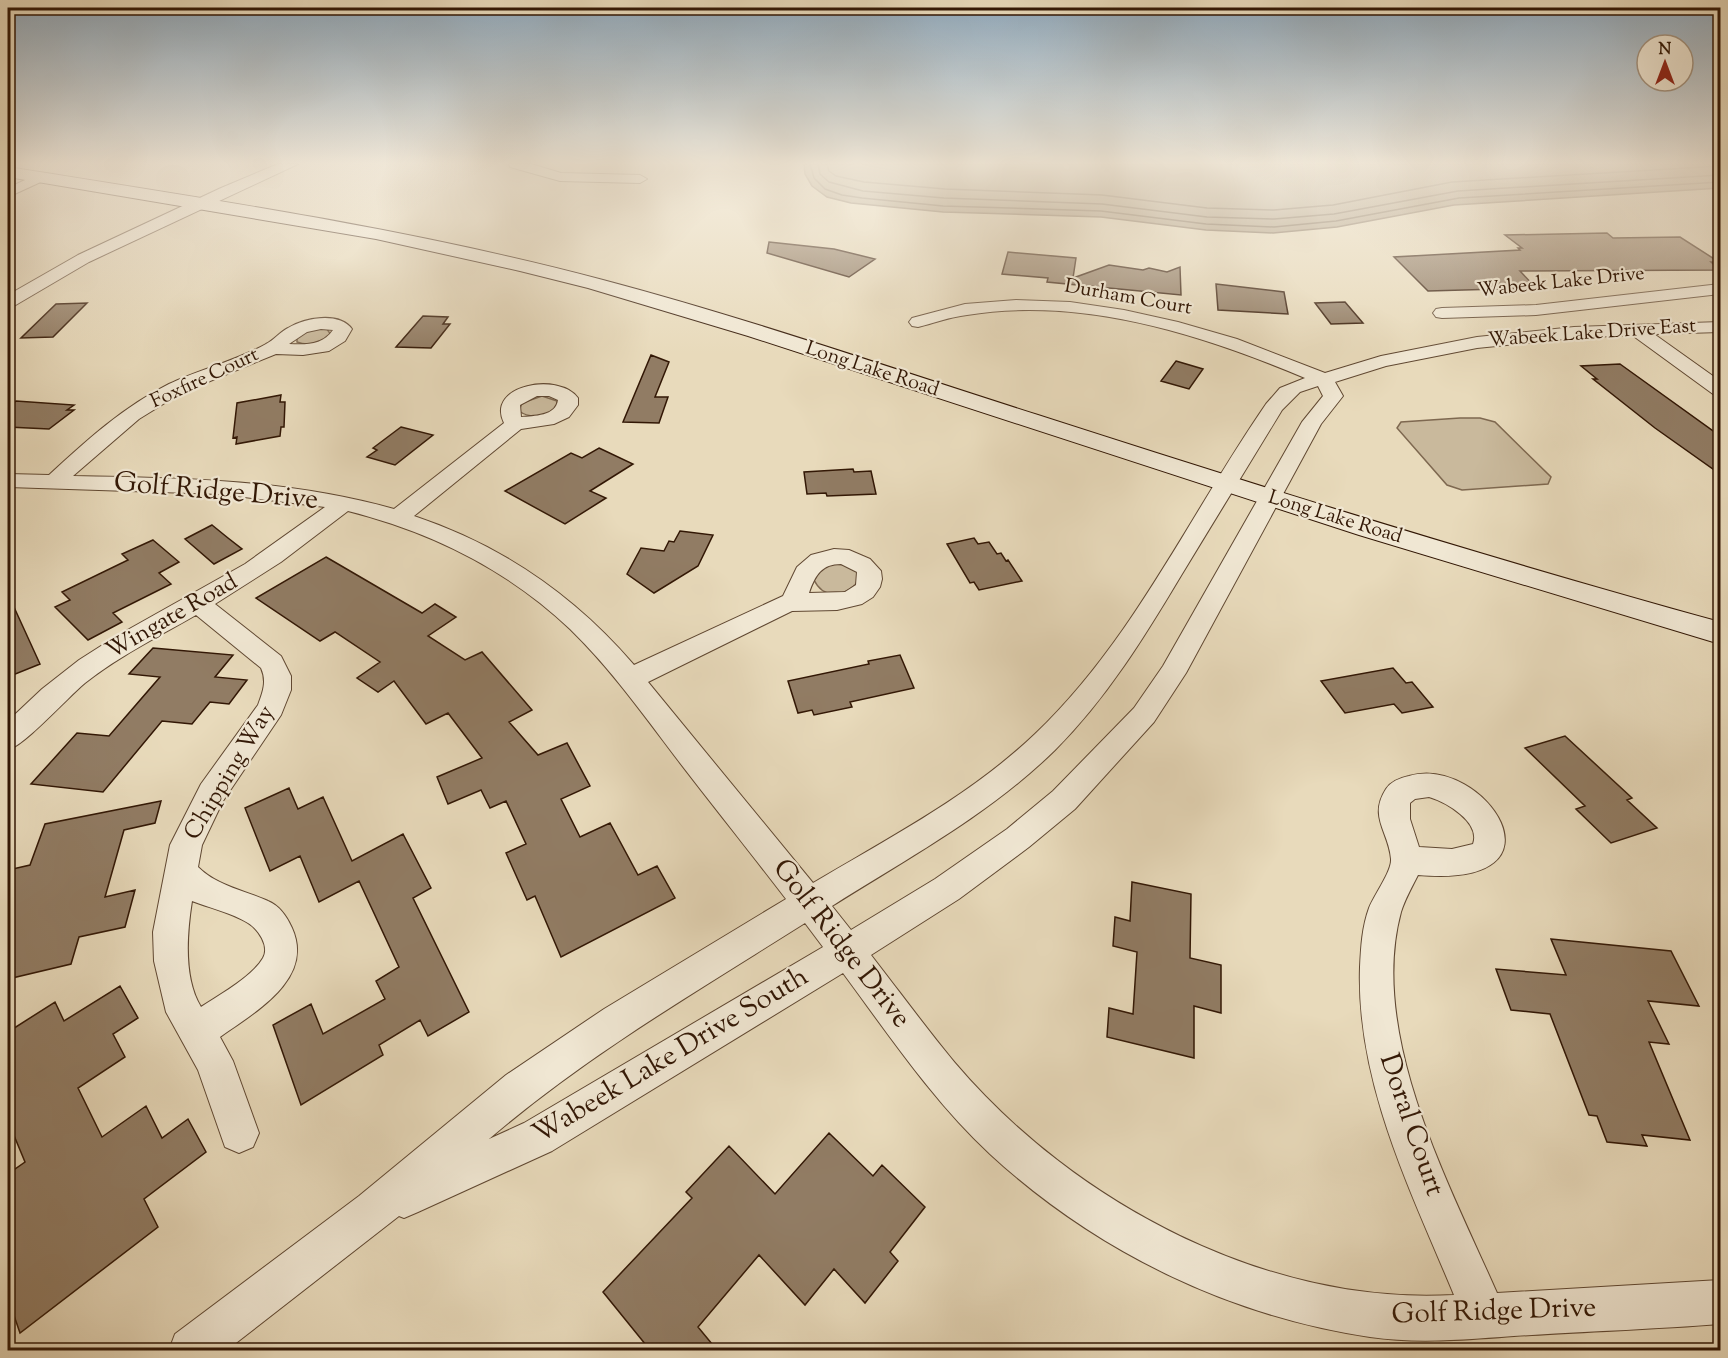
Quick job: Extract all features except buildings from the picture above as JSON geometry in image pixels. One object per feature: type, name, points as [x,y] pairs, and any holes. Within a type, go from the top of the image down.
[{"type":"main road","name":"Long Lake Road","points":[[340,227],[418,241],[594,284],[833,357],[1474,561],[1720,633]]},
{"type":"street","points":[[8,302],[63,269],[150,227]]},
{"type":"street","name":"Wabeek Lake Drive","points":[[1442,313],[1527,310],[1720,288]]},
{"type":"street","name":"Durham Court","points":[[918,322],[954,310],[998,305],[1091,311],[1168,326],[1230,342],[1324,379]]},
{"type":"street","name":"Wabeek Lake Drive East","points":[[1225,483],[1282,395],[1292,386],[1324,379],[1376,362],[1474,342],[1569,332],[1720,327]]},
{"type":"street","points":[[1636,329],[1720,390]]},
{"type":"street","name":"Foxfire Court","points":[[54,482],[108,433],[161,396],[218,368],[274,348]]},
{"type":"street","points":[[1270,497],[1312,422],[1333,396],[1324,379]]},
{"type":"street","points":[[397,518],[515,424]]},
{"type":"street","name":"Golf Ridge Drive","points":[[8,480],[219,486],[344,503],[397,518],[469,547],[536,587],[578,622],[629,679],[810,902],[943,1077],[967,1104],[1061,1189],[1129,1232],[1202,1270],[1290,1299],[1371,1315],[1427,1319],[1720,1302]]},
{"type":"street","name":"Wabeek Lake Drive South","points":[[192,1350],[374,1211],[519,1088],[617,1021],[996,785],[1046,742],[1121,653],[1225,483]]},
{"type":"street","name":"Wabeek Lake Drive South","points":[[374,1211],[538,1137],[948,889],[1018,838],[1064,800],[1108,756],[1144,715],[1173,673],[1270,497]]},
{"type":"street","name":"Wingate Road","points":[[8,739],[54,694],[102,657],[291,546],[344,503]]},
{"type":"street","points":[[629,679],[793,602]]},
{"type":"street","name":"Chipping Way","points":[[197,603],[225,623],[272,663],[278,676],[277,690],[262,724],[212,793],[186,845],[170,932],[171,961],[184,1012],[214,1061],[239,1132]]},
{"type":"street","name":"Doral Court","points":[[1407,860],[1403,876],[1385,909],[1378,946],[1377,1002],[1384,1050],[1398,1104],[1485,1316]]},
{"type":"street","name":"Chipping Way","points":[[181,871],[198,889],[259,912],[269,920],[278,934],[281,947],[281,958],[275,970],[258,988],[196,1032]]},
{"type":"shaded area","points":[[314,329],[327,329],[331,335],[315,343],[297,342],[297,336]]},
{"type":"shaded area","points":[[542,396],[557,401],[556,408],[538,416],[523,414],[519,411],[522,403]]},
{"type":"shaded area","points":[[1480,418],[1495,422],[1551,477],[1548,484],[1462,490],[1447,485],[1397,428],[1401,422]]},
{"type":"shaded area","points":[[832,564],[850,566],[858,572],[858,579],[853,587],[833,594],[823,591],[814,580],[819,570]]},
{"type":"water","points":[[1185,227],[1333,227],[1273,233]]}]
